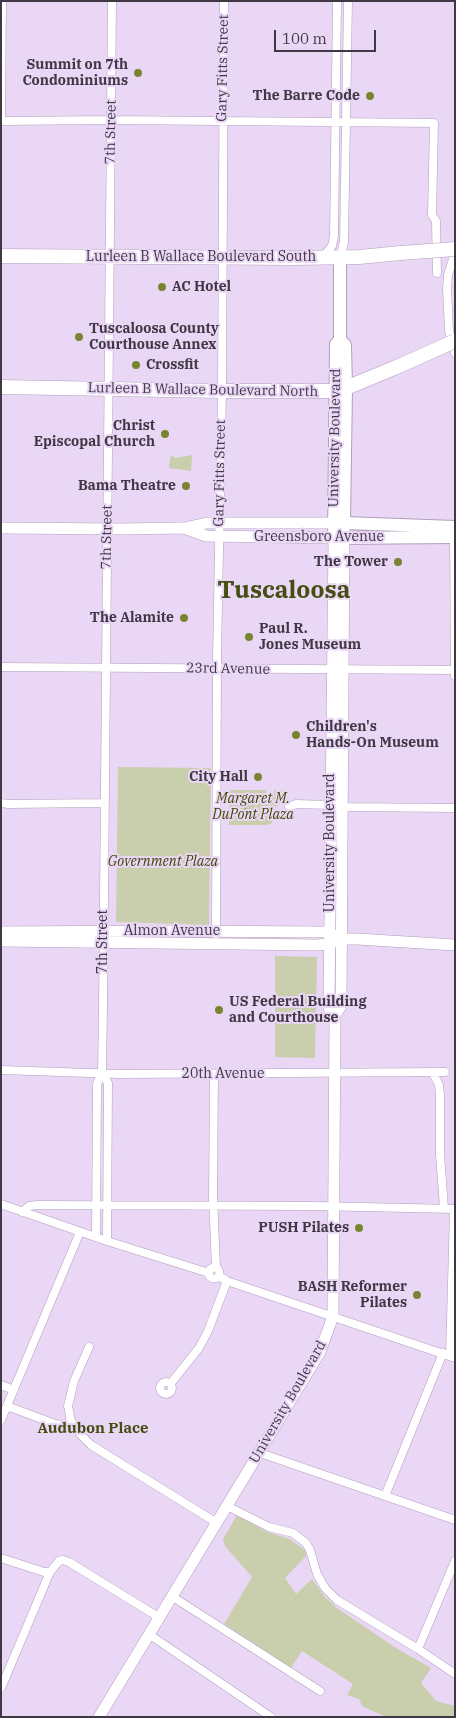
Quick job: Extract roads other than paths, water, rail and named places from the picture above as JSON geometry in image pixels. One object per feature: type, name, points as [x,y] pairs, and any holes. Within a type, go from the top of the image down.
[{"type":"highway","name":"Lurleen B Wallace Boulevard South","points":[[1,256],[340,258],[455,251]]},
{"type":"highway","name":"Lurleen B Wallace Boulevard North","points":[[1,387],[222,391],[340,390],[455,341]]},
{"type":"main road","name":"University Boulevard","points":[[100,1717],[320,1352],[333,1316],[335,1016],[341,1006],[344,670],[339,538],[340,390],[336,344],[340,340],[340,258]]},
{"type":"main road","name":"Greensboro Avenue","points":[[1,528],[184,528],[207,523],[339,524],[454,532]]},
{"type":"main road","name":"Greensboro Avenue","points":[[184,528],[206,536],[339,538],[454,532]]},
{"type":"main road","name":"University Boulevard","points":[[335,1016],[328,1008],[332,670],[339,538]]},
{"type":"main road","name":"Almon Avenue","points":[[1,941],[216,931],[455,945]]},
{"type":"main road","name":"Almon Avenue","points":[[1,932],[216,944],[329,938]]},
{"type":"street","points":[[1,117],[2,1]]},
{"type":"street","name":"7th Street","points":[[96,1237],[96,1084],[102,1073],[104,937],[112,1]]},
{"type":"street","name":"Gary Fitts Street","points":[[216,944],[224,1]]},
{"type":"street","points":[[322,258],[332,246],[334,236],[336,1]]},
{"type":"street","name":"University Boulevard","points":[[340,258],[344,236],[348,1]]},
{"type":"street","points":[[1,121],[111,120],[434,123],[432,215],[436,221],[438,273]]},
{"type":"street","points":[[334,236],[340,238],[344,236]]},
{"type":"street","points":[[455,251],[448,282],[452,315],[449,331],[455,353]]},
{"type":"street","points":[[454,532],[455,676]]},
{"type":"street","name":"23rd Avenue","points":[[1,667],[454,670]]},
{"type":"street","points":[[1,803],[104,803]]},
{"type":"street","points":[[289,807],[296,804],[330,804],[343,808],[455,808]]},
{"type":"street","name":"20th Avenue","points":[[1,1070],[214,1074],[445,1072]]},
{"type":"street","name":"7th Street","points":[[102,1073],[108,1083],[107,1241]]},
{"type":"street","points":[[433,1073],[439,1085],[440,1095],[440,1154],[444,1208]]},
{"type":"street","points":[[214,1074],[214,1206],[218,1272]]},
{"type":"street","points":[[1,1204],[107,1241],[209,1273],[212,1269],[227,1281],[449,1356]]},
{"type":"street","points":[[22,1212],[29,1206],[37,1204],[335,1206],[454,1209],[449,1356],[385,1496]]},
{"type":"street","points":[[1,1420],[80,1232]]},
{"type":"street","points":[[171,1383],[199,1348],[208,1331],[227,1281]]},
{"type":"street","points":[[89,1347],[69,1397],[68,1406],[71,1421],[80,1434],[92,1445],[217,1523]]},
{"type":"street","points":[[1,1385],[14,1390]]},
{"type":"street","points":[[7,1406],[55,1424],[64,1425],[71,1421]]},
{"type":"street","points":[[260,1453],[455,1520]]},
{"type":"street","points":[[227,1506],[269,1527],[293,1533],[306,1543],[317,1574],[336,1600],[455,1674]]},
{"type":"street","points":[[1,1558],[44,1572],[50,1572]]},
{"type":"street","points":[[1,1688],[50,1572],[55,1564],[63,1560],[160,1618]]},
{"type":"street","points":[[418,1650],[455,1561]]},
{"type":"street","points":[[173,1597],[320,1691]]},
{"type":"street","points":[[150,1635],[272,1717]]},
{"type":"waterway","points":[[247,798],[246,812],[252,814]]},
{"type":"waterway","points":[[255,817],[262,818]]},
{"type":"place","name":"Summit on 7th Condominiums","points":[[138,73]]},
{"type":"place","name":"The Barre Code","points":[[370,96]]},
{"type":"place","name":"AC Hotel","points":[[162,287]]},
{"type":"place","name":"Tuscaloosa County Courthouse Annex","points":[[79,337]]},
{"type":"place","name":"Crossfit","points":[[136,365]]},
{"type":"place","name":"Christ Episcopal Church","points":[[165,434]]},
{"type":"place","name":"Bama Theatre","points":[[186,486]]},
{"type":"place","name":"The Tower","points":[[398,562]]},
{"type":"place","name":"The Alamite","points":[[184,618]]},
{"type":"place","name":"Paul R. Jones Museum","points":[[249,637]]},
{"type":"place","name":"Children's Hands-On Museum","points":[[296,735]]},
{"type":"place","name":"City Hall","points":[[258,777]]},
{"type":"place","name":"US Federal Building and Courthouse","points":[[219,1010]]},
{"type":"place","name":"PUSH Pilates","points":[[359,1228]]},
{"type":"place","name":"BASH Reformer Pilates","points":[[417,1295]]},
{"type":"district","name":"Tuscaloosa","points":[[284,591]]},
{"type":"district","name":"Audubon Place","points":[[93,1429]]},
{"type":"park label","name":"Margaret M. DuPont Plaza","points":[[253,808]]},
{"type":"park label","name":"Government Plaza","points":[[163,862]]}]
